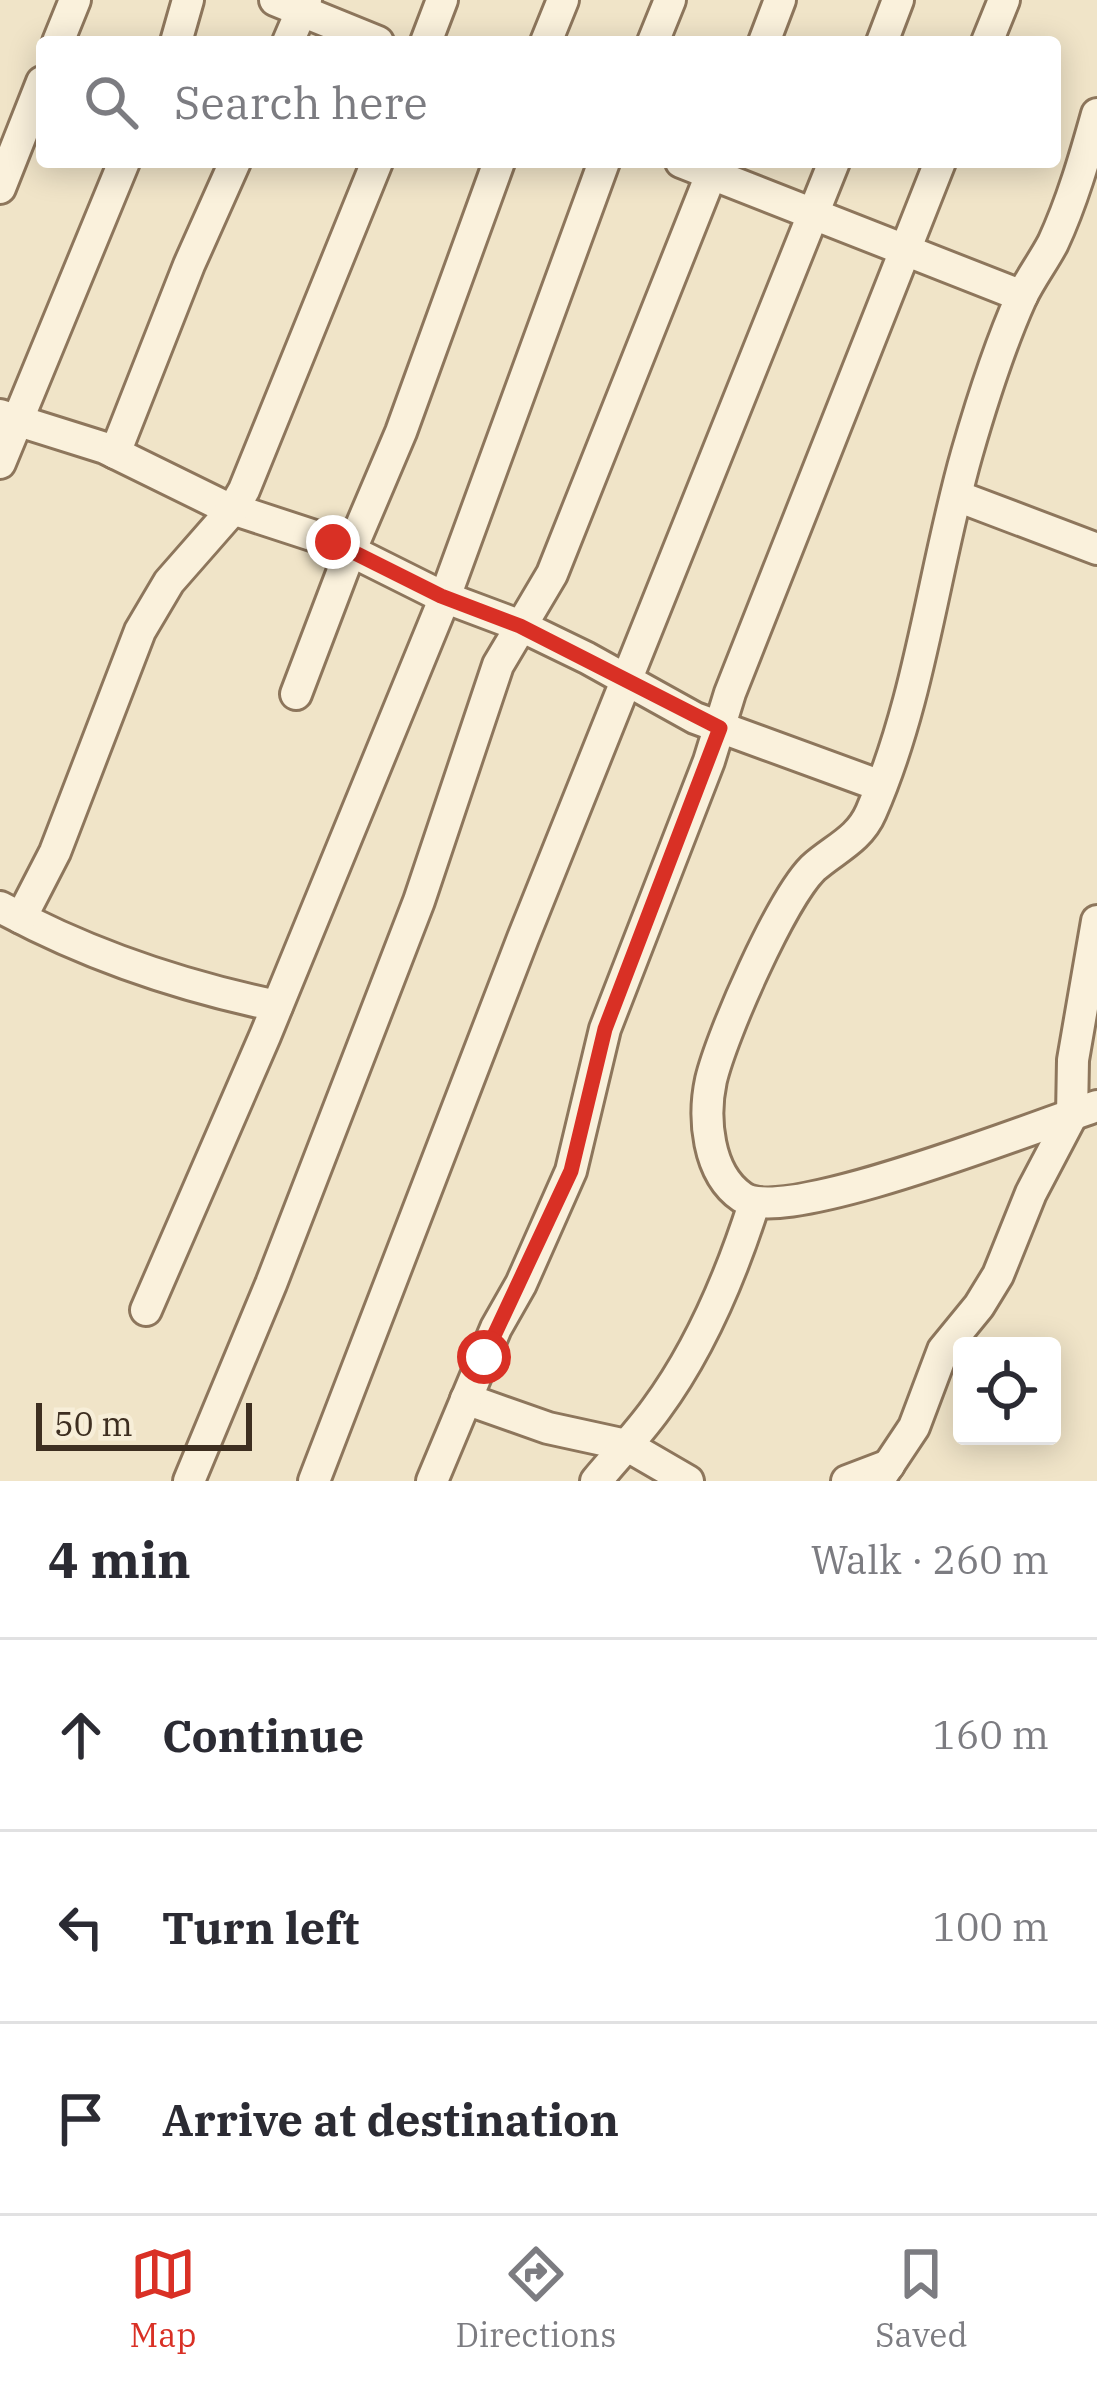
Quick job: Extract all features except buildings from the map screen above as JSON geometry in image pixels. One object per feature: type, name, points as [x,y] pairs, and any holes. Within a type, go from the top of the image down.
[{"type":"street","points":[[60,36],[74,0]]},
{"type":"street","points":[[178,36],[188,0]]},
{"type":"street","points":[[428,36],[442,0]]},
{"type":"street","points":[[548,36],[563,0]]},
{"type":"street","points":[[655,36],[670,0]]},
{"type":"street","points":[[766,36],[780,0]]},
{"type":"street","points":[[884,36],[898,0]]},
{"type":"street","points":[[989,36],[1004,0]]},
{"type":"street","points":[[289,36],[294,4],[365,36]]},
{"type":"street","points":[[0,188],[36,97]]},
{"type":"street","points":[[1085,1110],[849,1190],[776,1205],[754,1204],[731,1188],[710,1143],[707,1123],[712,1078],[769,936],[812,869],[857,834],[881,786],[907,712],[958,496],[1000,352],[1022,296],[1053,243],[1097,114]]},
{"type":"street","points":[[0,463],[8,417],[121,168]]},
{"type":"street","points":[[115,453],[232,168]]},
{"type":"street","points":[[277,1006],[223,995],[131,965],[10,913],[55,852],[140,632],[169,582],[233,509],[259,460],[374,168]]},
{"type":"street","points":[[296,694],[401,432],[497,168]]},
{"type":"street","points":[[146,1310],[445,597],[602,168]]},
{"type":"street","points":[[188,1481],[271,1284],[419,901],[498,665],[552,574],[714,168],[1022,296]]},
{"type":"street","points":[[314,1481],[831,168]]},
{"type":"street","points":[[432,1481],[571,1171],[605,1029],[938,168]]},
{"type":"street","points":[[8,417],[115,453],[233,509],[333,542],[445,597],[520,626],[720,728],[881,786]]},
{"type":"street","points":[[958,496],[1097,549]]},
{"type":"street","points":[[847,1481],[884,1473],[914,1427],[944,1350],[980,1306],[998,1275],[1031,1193],[1085,1110],[1073,1060],[1097,921]]},
{"type":"street","points":[[596,1481],[657,1408],[722,1294],[754,1204]]},
{"type":"street","points":[[466,1399],[548,1428],[626,1445],[688,1481]]},
{"type":"route","points":[[333,542],[441,596],[587,658],[720,728],[605,1029],[571,1171],[484,1357]]}]
